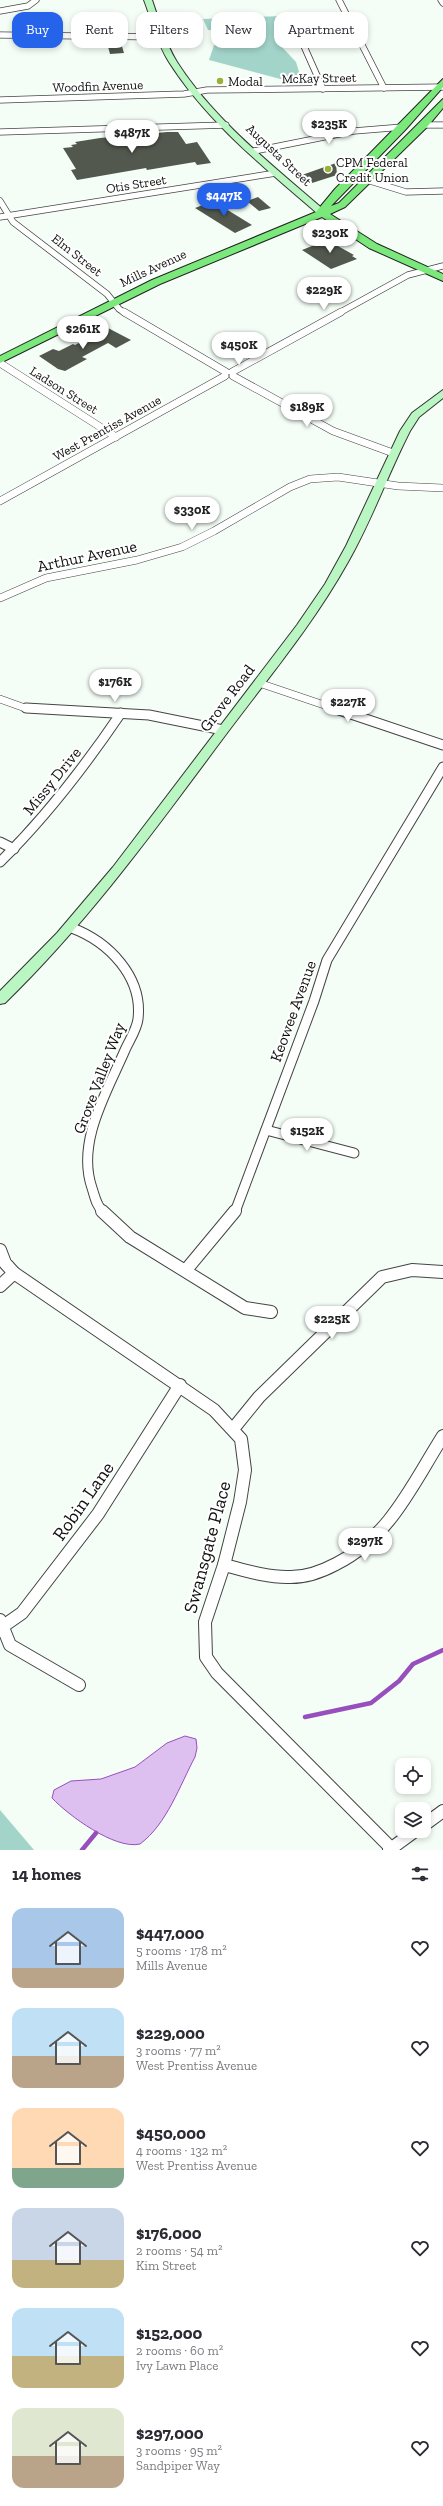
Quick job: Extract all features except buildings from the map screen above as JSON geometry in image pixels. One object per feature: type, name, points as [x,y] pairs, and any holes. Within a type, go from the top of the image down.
[{"type":"main road","name":"Augusta Street","points":[[148,0],[153,12]]},
{"type":"main road","name":"Augusta Street","points":[[167,48],[173,61],[196,92],[226,125],[276,173],[322,212],[373,246],[443,278]]},
{"type":"main road","points":[[322,212],[327,203],[442,86]]},
{"type":"main road","points":[[322,212],[342,205],[369,181],[424,125],[443,102]]},
{"type":"main road","name":"Mills Avenue","points":[[0,361],[113,302],[201,261],[307,221],[322,212]]},
{"type":"main road","name":"Grove Road","points":[[0,999],[30,972],[72,928],[112,880],[259,683],[334,578],[344,561],[393,453],[415,415],[443,393]]},
{"type":"street","points":[[0,12],[28,6],[36,0]]},
{"type":"street","points":[[339,0],[345,12]]},
{"type":"street","points":[[0,35],[136,37]]},
{"type":"street","points":[[305,48],[323,89]]},
{"type":"street","points":[[364,48],[384,88]]},
{"type":"street","name":"McKay Street","points":[[196,92],[442,86]]},
{"type":"street","name":"Woodfin Avenue","points":[[0,100],[184,94],[196,92]]},
{"type":"street","points":[[424,125],[443,124]]},
{"type":"street","points":[[0,132],[226,125]]},
{"type":"street","points":[[254,151],[354,131],[403,127]]},
{"type":"street","name":"Otis Street","points":[[0,218],[276,173]]},
{"type":"street","points":[[354,176],[406,192],[443,191]]},
{"type":"street","name":"Elm Street","points":[[0,201],[8,216],[107,294],[119,309],[229,374],[333,431],[393,453]]},
{"type":"street","name":"West Prentiss Avenue","points":[[0,501],[408,275],[443,266]]},
{"type":"street","name":"Ladson Street","points":[[0,361],[116,437]]},
{"type":"street","name":"Arthur Avenue","points":[[0,598],[24,585],[61,572],[138,560],[182,546],[301,482],[332,477],[397,486],[443,488]]},
{"type":"street","points":[[259,683],[443,745]]},
{"type":"street","points":[[0,700],[25,708],[121,713],[179,720],[223,730]]},
{"type":"street","name":"Missy Drive","points":[[0,862],[14,849],[73,782],[121,713]]},
{"type":"street","name":"Keowee Avenue","points":[[186,1270],[235,1212],[327,960],[443,767]]},
{"type":"street","points":[[0,842],[14,849]]},
{"type":"street","name":"Grove Valley Way","points":[[72,928],[85,933],[110,950],[127,970],[136,997],[138,1020],[102,1104],[89,1142],[87,1174],[98,1207],[130,1238],[186,1270],[245,1308],[271,1312]]},
{"type":"street","points":[[266,1130],[354,1153]]},
{"type":"street","name":"Swansgate Place","points":[[0,1250],[5,1263],[14,1273],[214,1410],[241,1439],[245,1470],[240,1502],[224,1565],[205,1622],[206,1657],[222,1679],[391,1849]]},
{"type":"street","points":[[233,1429],[259,1397],[382,1277],[397,1270],[412,1268],[443,1272]]},
{"type":"street","points":[[0,1286],[14,1273]]},
{"type":"street","name":"Robin Lane","points":[[1,1623],[22,1613],[98,1514],[180,1386]]},
{"type":"street","points":[[224,1565],[282,1577],[311,1574],[348,1560],[375,1540],[402,1507],[443,1436]]},
{"type":"street","points":[[1,1623],[10,1645],[79,1685]]},
{"type":"street","points":[[431,1820],[443,1811]]},
{"type":"street","points":[[391,1849],[406,1838]]},
{"type":"shaded area","points":[[274,16],[274,48],[283,48],[296,62],[303,85],[209,60],[213,48],[266,48],[266,17]]},
{"type":"shaded area","points":[[203,19],[211,19],[211,30],[208,30]]},
{"type":"shaded area","points":[[185,1736],[196,1739],[197,1748],[195,1757],[172,1804],[150,1836],[140,1844],[118,1842],[105,1837],[80,1822],[52,1798],[54,1790],[71,1781],[101,1779],[135,1767],[167,1743]]},
{"type":"shaded area","points":[[0,1810],[34,1850],[0,1850]]},
{"type":"waterway","points":[[305,1717],[371,1703],[399,1681],[413,1664],[443,1650]]},
{"type":"waterway","points":[[82,1850],[96,1833]]},
{"type":"place","name":"Modal","points":[[220,81]]},
{"type":"place","name":"CPM Federal Credit Union","points":[[328,169]]}]
